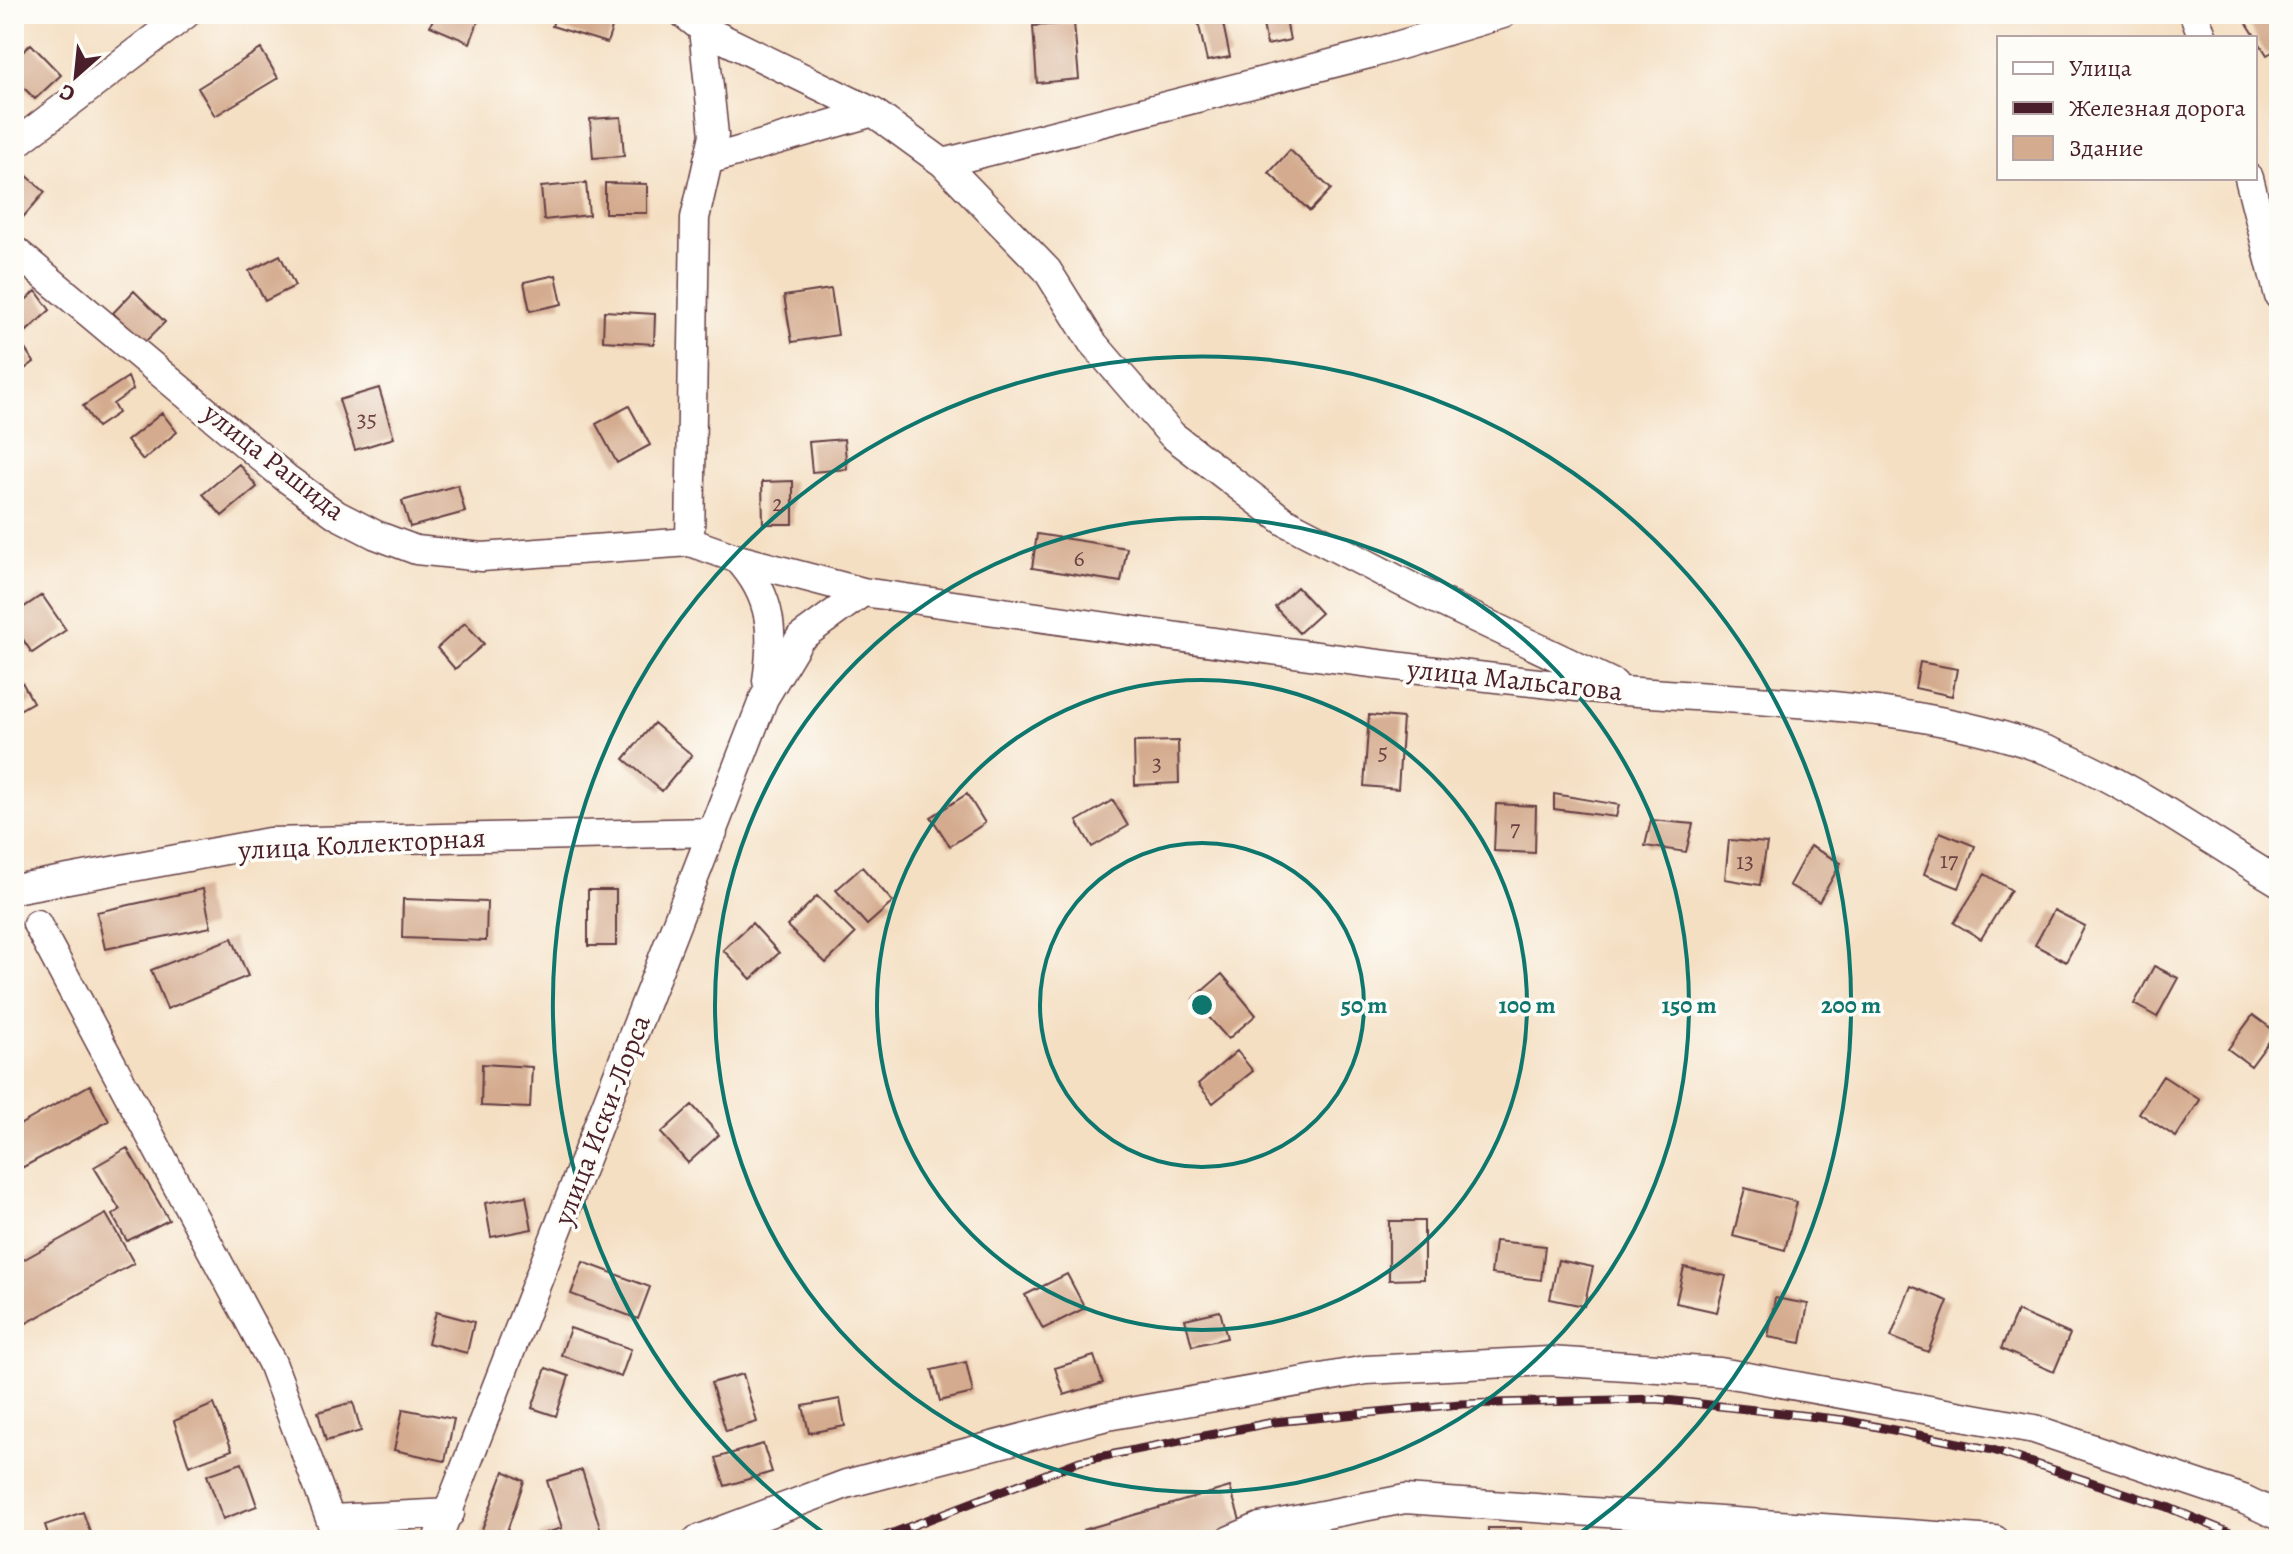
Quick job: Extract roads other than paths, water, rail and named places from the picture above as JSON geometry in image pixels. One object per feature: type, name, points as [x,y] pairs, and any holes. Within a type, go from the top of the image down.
[{"type":"street","points":[[14,145],[186,14]]},
{"type":"street","points":[[943,163],[1373,53],[1503,14]]},
{"type":"street","points":[[2194,14],[2202,36]]},
{"type":"street","points":[[698,19],[873,112],[943,163],[1047,270],[1092,342],[1172,435],[1284,521],[1425,594],[1633,693]]},
{"type":"street","points":[[690,542],[695,218],[714,135],[698,19]]},
{"type":"street","points":[[708,160],[873,112]]},
{"type":"street","points":[[2250,180],[2279,296]]},
{"type":"street","name":"улица Рашида","points":[[14,250],[286,478],[337,515],[376,535],[416,550],[482,557],[690,542],[738,559],[863,592]]},
{"type":"street","points":[[738,559],[761,587],[772,622],[764,698]]},
{"type":"street","points":[[764,698],[800,638],[863,592]]},
{"type":"street","name":"улица Мальсагова","points":[[863,592],[1400,668],[1633,693],[1834,706],[1925,718],[1991,733],[2052,752],[2114,783],[2279,882]]},
{"type":"street","name":"улица Иски-Лорса","points":[[437,1540],[764,698]]},
{"type":"street","name":"улица Коллекторная","points":[[14,889],[269,842],[713,832]]},
{"type":"street","points":[[37,924],[272,1363],[335,1530],[450,1513]]},
{"type":"street","points":[[697,1540],[846,1484],[1107,1416],[1366,1370],[1549,1361],[1720,1372],[2034,1429],[2243,1499],[2279,1516]]},
{"type":"street","points":[[1230,1540],[1405,1499],[1583,1526],[1981,1539]]},
{"type":"railway","points":[[875,1540],[1080,1461],[1274,1422],[1460,1404],[1657,1399],[1844,1420],[1993,1450],[2167,1507],[2247,1540]]}]
